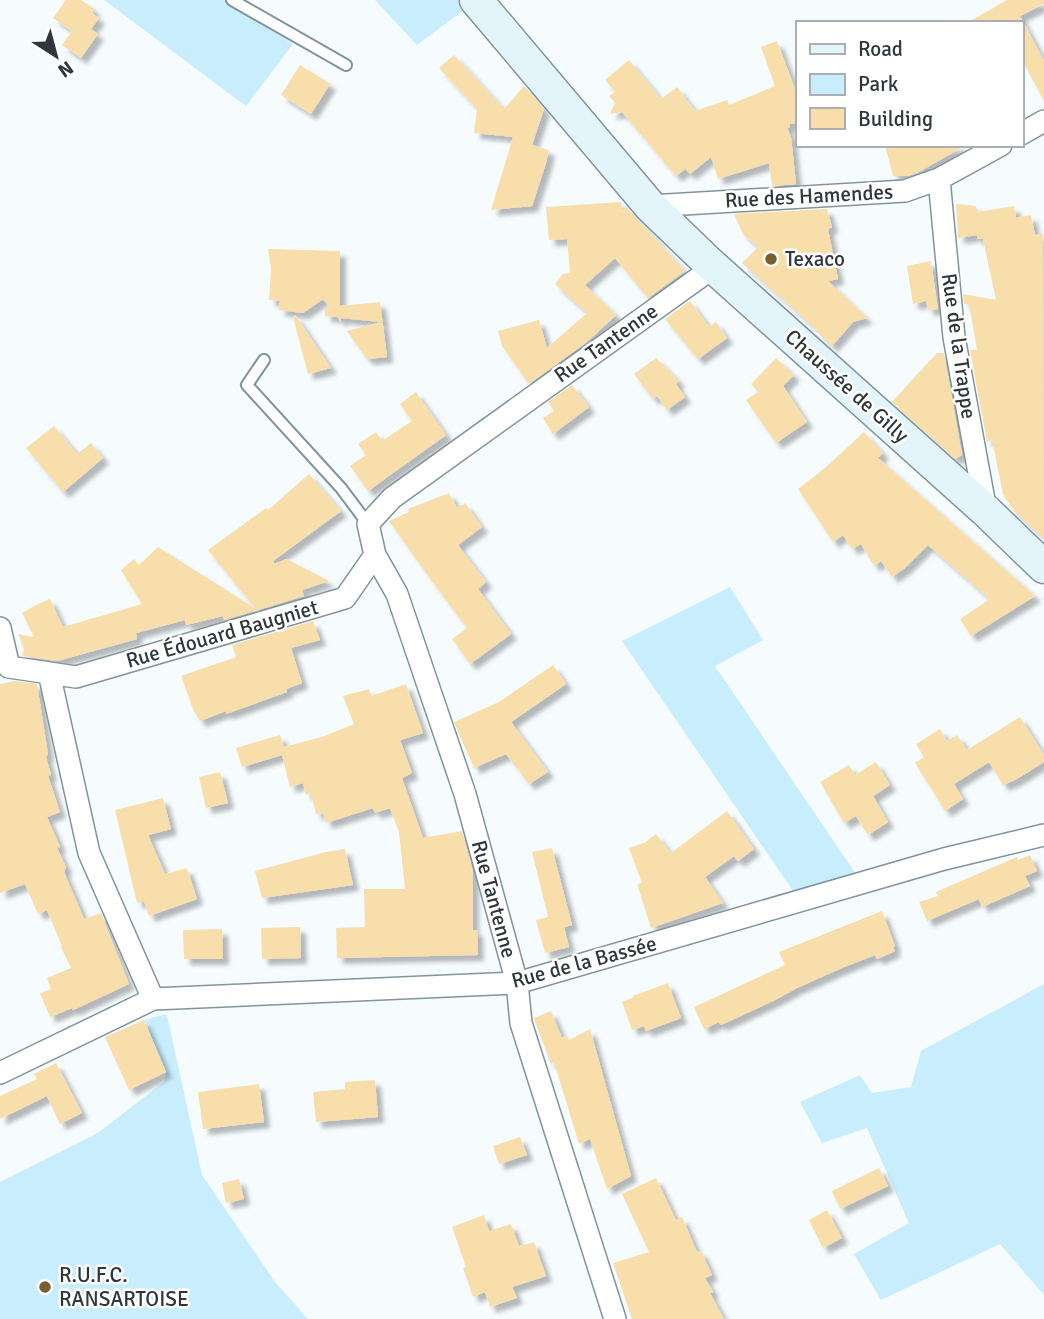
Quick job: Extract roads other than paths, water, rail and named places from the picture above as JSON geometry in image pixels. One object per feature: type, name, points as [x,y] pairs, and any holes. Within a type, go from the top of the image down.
[{"type":"main road","name":"Chaussée de Gilly","points":[[476,0],[650,206],[1044,567]]},
{"type":"street","points":[[1023,133],[1044,121]]},
{"type":"street","name":"Rue des Hamendes","points":[[650,206],[905,191],[939,178],[997,147]]},
{"type":"street","name":"Rue de la Trappe","points":[[939,178],[954,337],[986,512]]},
{"type":"street","name":"Rue Tantenne","points":[[615,1319],[521,1023],[517,983],[465,794],[397,594],[375,555],[368,524],[392,498],[714,267]]},
{"type":"street","name":"Rue Édouard Baugniet","points":[[0,628],[9,667],[76,677],[345,597],[375,555]]},
{"type":"street","points":[[49,673],[89,853],[153,999]]},
{"type":"street","name":"Rue de la Bassée","points":[[0,1073],[153,999],[517,983],[932,863],[1044,835]]},
{"type":"lane","points":[[232,0],[346,65]]},
{"type":"lane","name":"Rue Tantenne","points":[[264,360],[247,385],[341,488],[368,524]]},
{"type":"place","name":"Texaco","points":[[771,259]]},
{"type":"place","name":"R.U.F.C. RANSARTOISE","points":[[45,1287]]}]
